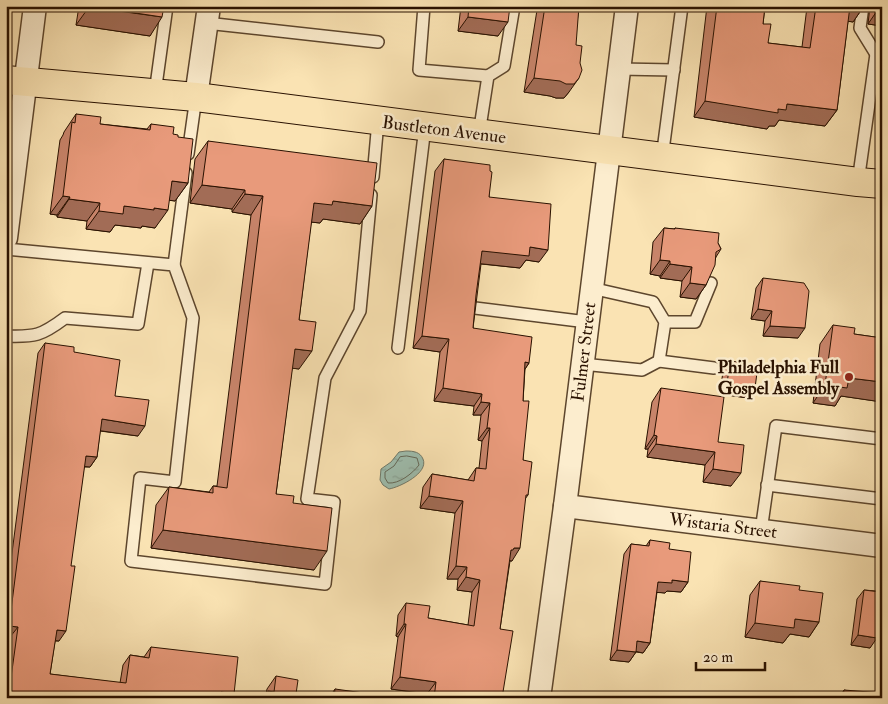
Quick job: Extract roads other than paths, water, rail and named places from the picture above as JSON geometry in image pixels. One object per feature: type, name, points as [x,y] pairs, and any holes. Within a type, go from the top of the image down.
[{"type":"main road","name":"Bustleton Avenue","points":[[16,81],[155,93],[870,183]]},
{"type":"street","points":[[6,238],[16,81],[35,6]]},
{"type":"street","name":"Fulmer Street","points":[[539,698],[565,506],[627,6]]},
{"type":"street","points":[[196,98],[207,15]]},
{"type":"street","name":"Wistaria Street","points":[[565,506],[882,546]]},
{"type":"lane","points":[[155,93],[167,6]]},
{"type":"lane","points":[[424,6],[419,70],[488,76],[504,66],[514,6]]},
{"type":"lane","points":[[662,158],[682,6]]},
{"type":"lane","points":[[863,6],[860,28],[879,55],[870,183]]},
{"type":"lane","points":[[207,15],[378,42]]},
{"type":"lane","points":[[619,68],[674,70]]},
{"type":"lane","points":[[479,134],[488,76]]},
{"type":"lane","points":[[196,98],[174,265],[194,318],[175,482],[140,478],[131,561],[325,584],[334,502],[307,499],[325,378],[360,311],[378,121]]},
{"type":"lane","points":[[398,348],[425,127]]},
{"type":"lane","points":[[6,249],[174,265]]},
{"type":"lane","points":[[6,336],[32,337],[48,331],[65,318],[138,324],[148,263]]},
{"type":"lane","points":[[665,322],[695,322],[711,283]]},
{"type":"lane","points":[[591,288],[652,302],[665,322],[659,361]]},
{"type":"lane","points":[[476,308],[587,322]]},
{"type":"lane","points":[[582,364],[642,370],[659,361],[714,368]]},
{"type":"lane","points":[[761,531],[776,426],[882,439]]},
{"type":"lane","points":[[768,485],[882,499]]},
{"type":"water","points":[[406,451],[420,455],[424,464],[422,469],[406,482],[389,489],[380,480],[381,469],[391,462],[399,452]]},
{"type":"place","name":"Philadelphia Full Gospel Assembly","points":[[849,377]]}]
